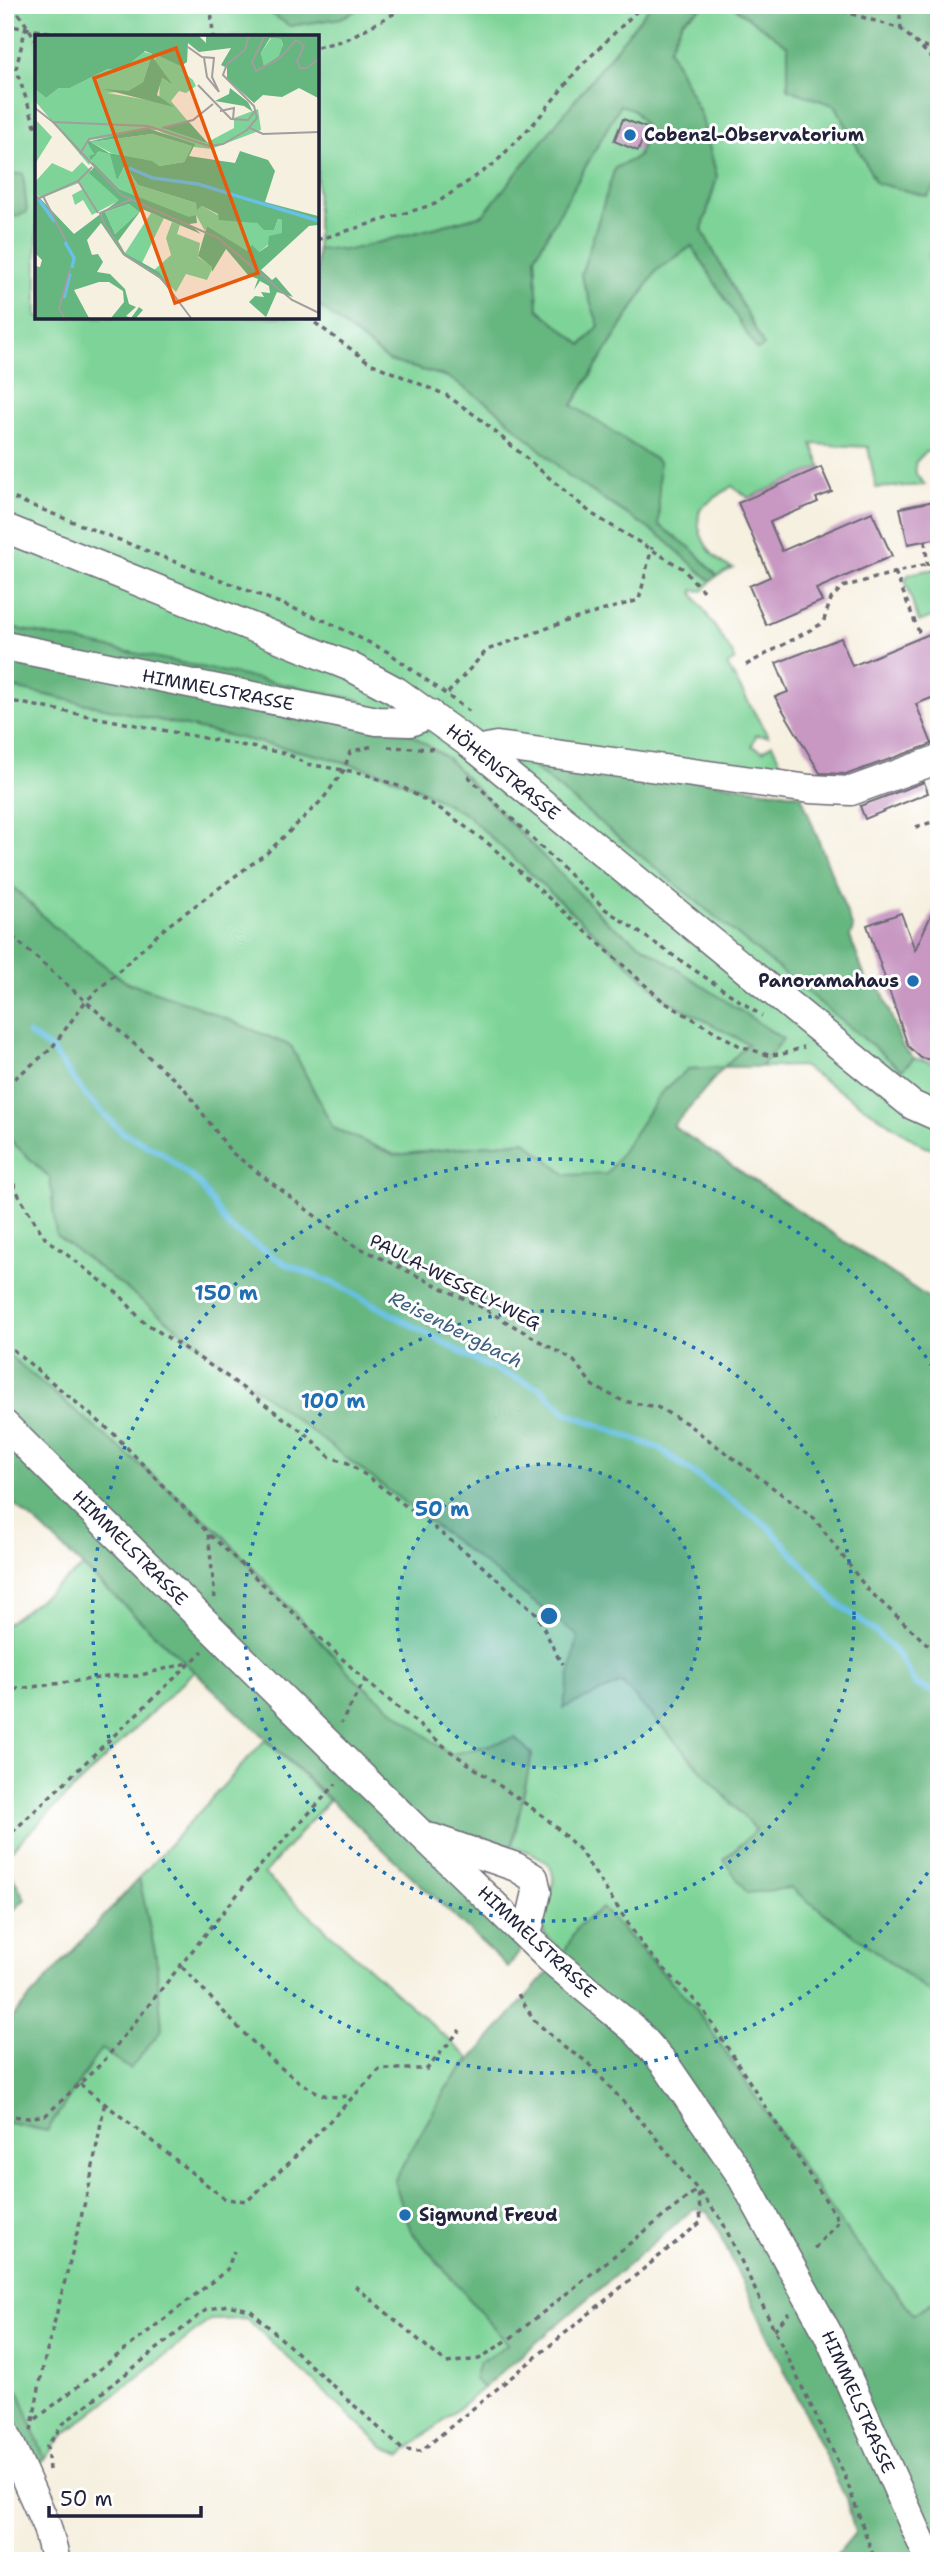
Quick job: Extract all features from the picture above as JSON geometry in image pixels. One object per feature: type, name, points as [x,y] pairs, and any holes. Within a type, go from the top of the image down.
[{"type":"street","name":"HÖHENSTRASSE","points":[[5,528],[323,654],[396,691],[439,704],[469,758],[912,1105],[939,1117]]},
{"type":"street","name":"HIMMELSTRASSE","points":[[5,646],[377,721],[410,722],[439,704]]},
{"type":"street","points":[[469,758],[497,746],[810,789],[851,791],[939,759]]},
{"type":"street","name":"HIMMELSTRASSE","points":[[5,1425],[352,1767],[527,1935],[636,2031],[665,2064],[740,2174],[827,2332],[930,2561]]},
{"type":"street","points":[[426,1836],[516,1867],[534,1878],[537,1892],[527,1935]]},
{"type":"street","points":[[10,2444],[47,2527],[56,2561]]},
{"type":"path","points":[[13,5],[35,38]]},
{"type":"path","points":[[211,5],[213,35]]},
{"type":"path","points":[[318,47],[345,40],[410,5]]},
{"type":"path","points":[[318,240],[435,204],[494,164],[536,121],[579,69],[643,5]]},
{"type":"path","points":[[823,5],[901,29],[939,64]]},
{"type":"path","points":[[899,5],[901,29]]},
{"type":"path","points":[[5,24],[69,35]]},
{"type":"path","points":[[26,26],[16,69],[35,125]]},
{"type":"path","points":[[921,47],[939,47]]},
{"type":"path","points":[[308,318],[370,363],[446,395],[479,418],[592,514],[652,547],[682,568],[705,593]]},
{"type":"path","points":[[5,495],[328,622],[388,652],[439,704],[487,650],[566,621],[639,600],[652,547]]},
{"type":"path","points":[[925,541],[931,577],[939,584]]},
{"type":"path","points":[[746,665],[822,623],[831,599],[842,587],[927,564],[939,565]]},
{"type":"path","points":[[895,572],[921,638]]},
{"type":"path","points":[[5,700],[288,754],[306,764],[344,771],[404,788],[444,811],[490,845],[664,1002],[740,1046],[768,1055],[783,1054],[806,1046],[795,1038]]},
{"type":"path","points":[[5,1082],[14,1079],[51,1049],[85,1002],[166,927],[268,852],[323,799],[344,771],[345,758],[354,748],[445,749]]},
{"type":"path","points":[[469,758],[483,792],[606,909],[772,1023]]},
{"type":"path","points":[[916,827],[939,820]]},
{"type":"path","name":"PAULA-WESSELY-WEG","points":[[5,930],[184,1088],[231,1152],[352,1244],[481,1307],[562,1354],[573,1361],[593,1386],[623,1401],[657,1407],[686,1423],[815,1519],[867,1589],[939,1655]]},
{"type":"path","points":[[5,1165],[20,1198],[45,1238],[121,1296],[141,1320],[225,1375],[308,1436],[330,1457],[367,1476],[467,1553],[536,1613],[562,1665]]},
{"type":"path","points":[[5,1343],[114,1434],[208,1534],[365,1680],[450,1751],[559,1828],[579,1849],[645,1950],[702,2008],[839,2221],[810,2253]]},
{"type":"path","points":[[5,1839],[220,1636],[208,1534]]},
{"type":"path","points":[[5,1694],[17,1689],[114,1676],[137,1676],[190,1662]]},
{"type":"path","points":[[329,1744],[365,1680]]},
{"type":"path","points":[[5,2115],[27,2118],[46,2115],[103,2062],[182,1967],[261,1865],[352,1767]]},
{"type":"path","points":[[182,1967],[265,2053],[309,2088],[328,2096],[351,2096]]},
{"type":"path","points":[[518,1994],[534,2021],[565,2048],[586,2061],[721,2219],[839,2464],[876,2561]]},
{"type":"path","points":[[80,2084],[105,2100],[225,2199],[237,2203],[255,2196],[351,2096],[380,2070],[427,2069],[460,2030]]},
{"type":"path","points":[[10,2444],[29,2437],[35,2420],[43,2367],[90,2182],[105,2100]]},
{"type":"path","points":[[355,2286],[446,2363],[479,2359],[512,2337],[698,2189]]},
{"type":"path","points":[[50,2476],[47,2446],[64,2423],[206,2310],[227,2305],[250,2310],[403,2450],[421,2451],[701,2222],[698,2189]]},
{"type":"path","points":[[35,2420],[227,2270],[234,2251]]},
{"type":"green space","points":[[5,5],[258,5],[290,26],[341,18],[366,5],[651,5],[483,215],[350,250],[318,249],[318,35],[35,35],[35,318],[318,318],[318,305],[389,361],[448,377],[496,409],[570,477],[663,538],[711,581],[703,591],[693,590],[694,595],[732,653],[735,660],[727,665],[768,736],[756,735],[752,746],[763,751],[772,744],[780,761],[779,769],[774,772],[517,754],[902,1070],[914,1058],[939,1064],[939,1150],[925,1147],[802,1066],[761,1067],[782,1039],[608,923],[447,758],[5,628],[5,220],[27,212],[23,174],[5,174]]},
{"type":"green space","points":[[258,5],[366,5],[341,18],[290,26]]},
{"type":"green space","points":[[651,5],[706,5],[683,20],[669,49],[701,115],[717,177],[702,230],[764,346],[757,350],[692,246],[656,271],[572,405],[659,462],[659,525],[692,549],[717,576],[711,581],[663,538],[570,477],[496,409],[448,377],[389,361],[318,305],[318,249],[350,250],[483,215]],"holes":[[[620,105],[633,109],[647,129],[638,157],[615,168],[581,275],[599,326],[582,345],[538,309],[535,257]]]},
{"type":"green space","points":[[706,5],[731,5],[788,46],[788,89],[836,106],[876,183],[927,196],[939,181],[939,220],[932,223],[929,263],[939,269],[939,452],[925,452],[915,463],[916,474],[925,485],[876,488],[868,447],[812,444],[821,467],[749,498],[732,486],[701,508],[699,526],[705,544],[725,565],[733,568],[717,576],[692,549],[659,525],[659,462],[572,406],[656,271],[692,246],[757,349],[764,346],[702,230],[717,177],[701,115],[669,48],[683,20]]},
{"type":"green space","points":[[731,5],[939,5],[939,181],[927,196],[876,183],[836,106],[788,89],[788,46]]},
{"type":"green space","points":[[620,105],[633,109],[647,128],[638,157],[615,168],[581,275],[599,326],[582,345],[538,309],[535,257]]},
{"type":"green space","points":[[5,174],[23,174],[27,212],[5,220]]},
{"type":"green space","points":[[939,570],[939,614],[919,622],[905,580],[909,574]]},
{"type":"green space","points":[[5,626],[359,700],[447,758],[608,923],[783,1039],[761,1067],[724,1067],[748,1044],[667,1000],[467,815],[416,787],[381,773],[326,757],[5,686]]},
{"type":"green space","points":[[5,686],[326,757],[381,773],[416,787],[467,815],[667,1000],[749,1044],[724,1067],[688,1069],[661,1093],[608,1174],[566,1175],[525,1141],[395,1155],[333,1128],[291,1046],[188,1003],[126,982],[52,925],[5,879]]},
{"type":"green space","points":[[517,754],[801,795],[853,929],[850,937],[869,987],[879,983],[902,1046],[914,1058],[902,1070]]},
{"type":"green space","points":[[5,879],[52,925],[126,982],[188,1003],[291,1046],[333,1128],[395,1155],[525,1141],[566,1175],[607,1174],[661,1093],[688,1069],[724,1067],[673,1126],[939,1305],[939,1999],[791,1888],[747,1893],[724,1860],[756,1830],[622,1683],[563,1708],[578,1636],[56,1235],[50,1178],[5,1135]]},
{"type":"green space","points":[[5,1135],[50,1178],[57,1235],[579,1636],[564,1707],[622,1683],[756,1830],[791,1888],[939,1999],[939,2298],[913,2314],[839,2221],[544,1934],[543,1921],[553,1885],[553,1874],[547,1864],[535,1854],[512,1846],[532,1755],[516,1738],[450,1756],[357,1681],[219,1531],[5,1352]]},
{"type":"green space","points":[[5,1352],[219,1531],[357,1681],[450,1755],[515,1738],[532,1754],[512,1846],[425,1823],[522,1949],[508,1967],[41,1527],[8,1499],[5,1501]]},
{"type":"green space","points":[[83,1567],[194,1671],[5,1856],[5,1625]]},
{"type":"green space","points":[[265,1740],[329,1800],[264,1874],[470,2059],[447,2087],[394,2181],[411,2231],[509,2344],[474,2379],[483,2388],[401,2455],[384,2448],[247,2319],[210,2320],[65,2434],[45,2459],[5,2356],[5,2122],[47,2131],[156,1957],[139,1878]]},
{"type":"green space","points":[[5,1862],[25,1899],[5,1919]]},
{"type":"green space","points":[[139,1878],[156,1957],[162,2029],[130,2069],[101,2049],[47,2131],[5,2122],[5,2025]]},
{"type":"green space","points":[[602,1908],[695,2007],[839,2221],[913,2314],[939,2298],[939,2561],[837,2561],[834,2558],[855,2533],[846,2499],[709,2212],[693,2209],[483,2388],[474,2379],[479,2363],[508,2344],[411,2231],[394,2181],[447,2087],[563,1955],[577,1927]]},
{"type":"green space","points":[[5,2356],[45,2459],[18,2479],[5,2449]]},
{"type":"building","name":"Cobenzl-Observatorium","points":[[623,119],[647,128],[638,151],[614,141]]},
{"type":"building","points":[[821,467],[832,492],[816,498],[818,502],[770,522],[782,551],[872,512],[892,556],[816,589],[822,601],[766,625],[749,586],[770,577],[738,503]]},
{"type":"building","points":[[939,500],[939,538],[908,544],[900,508]]},
{"type":"building","points":[[939,630],[939,695],[916,704],[932,744],[848,774],[820,773],[775,697],[788,692],[776,663],[841,638],[852,666]]},
{"type":"building","points":[[924,782],[928,793],[865,819],[860,806]]},
{"type":"building","name":"Panoramahaus","points":[[939,898],[939,1061],[921,1058],[908,1046],[867,925],[901,913],[915,950]]},
{"type":"waterway","name":"Reisenbergbach","points":[[29,1034],[51,1049],[86,1096],[122,1132],[162,1153],[199,1183],[228,1227],[284,1263],[342,1287],[484,1365],[540,1388],[567,1413],[660,1449],[769,1527],[836,1602],[878,1634],[900,1657],[915,1684],[939,1695]]},
{"type":"place","name":"Cobenzl-Observatorium","points":[[630,135]]},
{"type":"place","name":"Panoramahaus","points":[[913,981]]},
{"type":"place","name":"Sigmund Freud","points":[[405,2215]]}]
